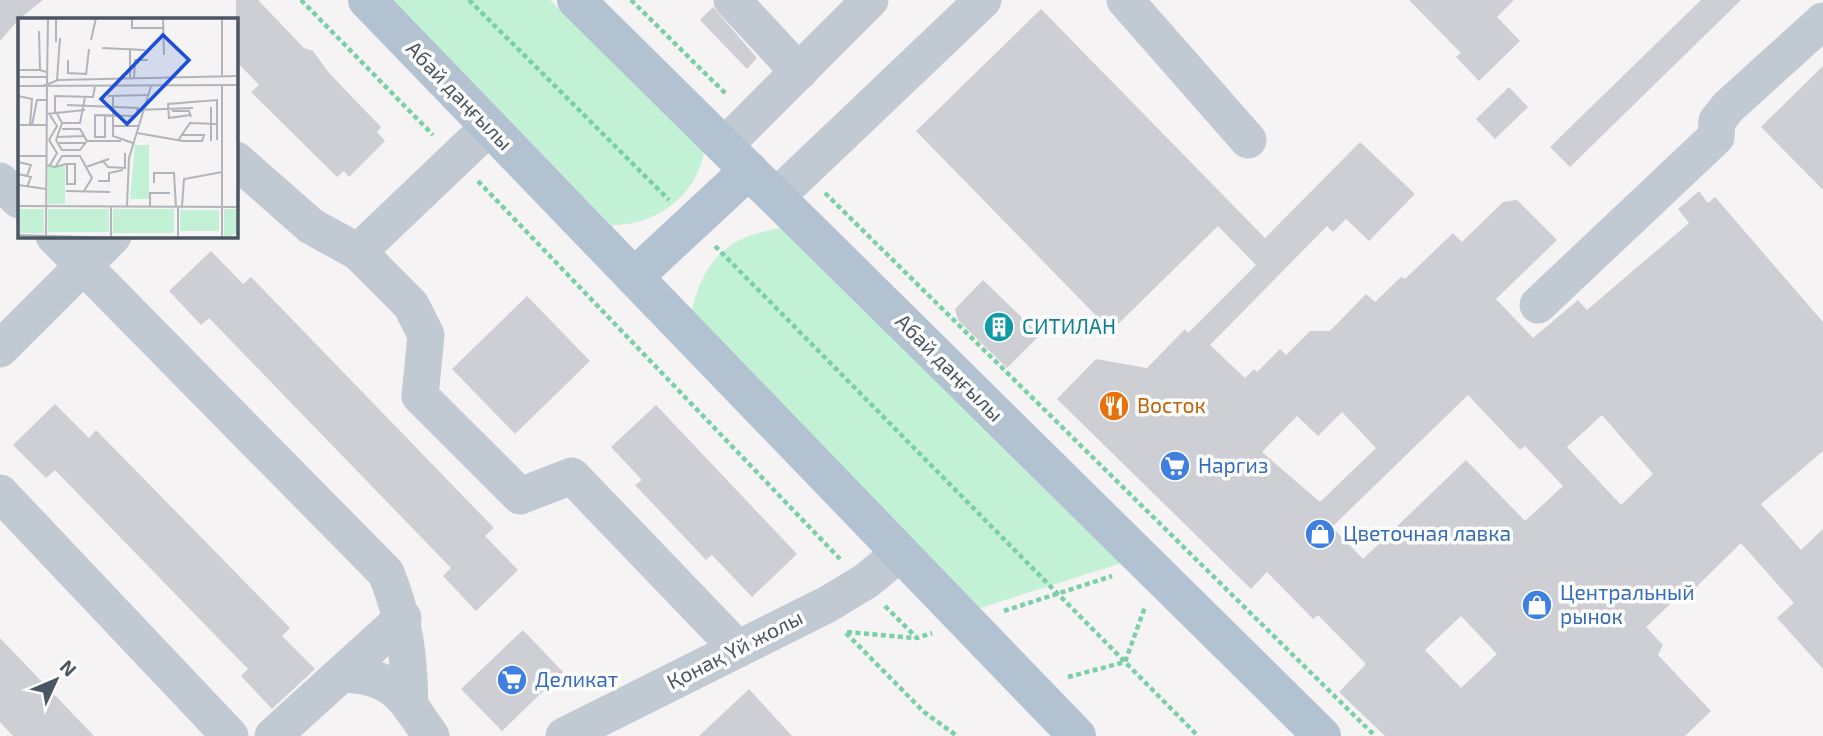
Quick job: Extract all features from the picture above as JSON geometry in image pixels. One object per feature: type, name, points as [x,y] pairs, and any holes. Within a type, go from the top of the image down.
[{"type":"main road","name":"Абай даңғылы","points":[[367,0],[1077,736]]},
{"type":"main road","name":"Абай даңғылы","points":[[576,0],[1322,736]]},
{"type":"main road","points":[[634,278],[692,222],[736,158]]},
{"type":"street","points":[[732,0],[799,72]]},
{"type":"street","points":[[736,158],[759,112],[870,0]]},
{"type":"street","points":[[776,197],[983,0]]},
{"type":"street","points":[[1125,0],[1248,140]]},
{"type":"street","points":[[1538,306],[1716,137],[1717,121],[1728,107],[1823,21]]},
{"type":"street","points":[[358,252],[489,127]]},
{"type":"street","points":[[238,162],[311,226],[358,252],[411,305],[426,335],[420,397],[520,496],[572,476],[738,649]]},
{"type":"street","points":[[0,181],[18,200]]},
{"type":"street","points":[[56,238],[386,573],[403,618],[408,648],[410,706]]},
{"type":"street","points":[[0,349],[111,238]]},
{"type":"street","points":[[0,494],[230,736]]},
{"type":"street","name":"Қонақ Үй жолы","points":[[564,736],[828,604],[866,581],[900,553]]},
{"type":"street","points":[[273,736],[403,618]]},
{"type":"street","points":[[342,674],[368,675],[389,683],[410,706],[431,736]]},
{"type":"path","points":[[301,0],[456,159]]},
{"type":"path","points":[[469,0],[692,222],[1198,736]]},
{"type":"path","points":[[631,0],[759,112]]},
{"type":"path","points":[[810,164],[1375,736]]},
{"type":"path","points":[[1125,662],[1157,573]]},
{"type":"path","points":[[846,632],[924,712],[957,736]]},
{"type":"path","points":[[833,638],[846,632],[916,638]]},
{"type":"path","points":[[1029,688],[1125,662]]},
{"type":"green space","points":[[393,0],[550,0],[704,151],[693,182],[671,205],[658,214],[627,224],[611,225]]},
{"type":"green space","points":[[782,228],[1128,561],[977,609],[691,313],[703,278],[721,253],[746,237]]},
{"type":"building","points":[[0,0],[43,0],[18,18],[0,41]]},
{"type":"building","points":[[236,0],[258,0],[304,48],[313,51],[329,73],[381,127],[377,132],[385,141],[349,177],[344,171],[337,177],[251,92],[259,85],[238,63]]},
{"type":"building","points":[[1409,0],[1514,0],[1497,17],[1520,41],[1479,81],[1456,57],[1461,53]]},
{"type":"building","points":[[1701,0],[1741,0],[1570,167],[1550,147]]},
{"type":"building","points":[[713,7],[757,58],[747,69],[700,20]]},
{"type":"building","points":[[1041,9],[1265,238],[1360,142],[1415,194],[1369,241],[1346,219],[1333,232],[1327,226],[1210,345],[1245,378],[1254,369],[1257,372],[1280,349],[1286,355],[1310,331],[1330,331],[1366,294],[1375,302],[1401,277],[1405,279],[1453,233],[1462,242],[1503,202],[1517,200],[1557,240],[1496,299],[1533,338],[1578,300],[1587,310],[1689,223],[1678,209],[1699,191],[1708,203],[1715,197],[1823,322],[1823,451],[1761,504],[1801,550],[1823,529],[1823,669],[1777,618],[1794,603],[1741,543],[1688,595],[1684,591],[1646,627],[1663,645],[1658,655],[1711,711],[1685,736],[1385,736],[1339,692],[1366,664],[1318,615],[1313,619],[1267,572],[1251,589],[1057,399],[1096,359],[1147,368],[1185,329],[1188,333],[1256,265],[1218,226],[1111,331],[916,131]],"holes":[[[1468,395],[1520,450],[1525,446],[1563,486],[1525,521],[1466,460],[1363,559],[1332,527]],[[1342,412],[1376,448],[1320,502],[1262,452],[1297,416],[1318,436]],[[1602,415],[1653,474],[1621,505],[1567,447]],[[1461,616],[1497,654],[1461,688],[1425,650]]]},
{"type":"building","points":[[1823,66],[1823,190],[1761,127]]},
{"type":"building","points":[[1509,87],[1528,107],[1495,139],[1476,119]]},
{"type":"building","points":[[211,251],[243,284],[251,277],[494,528],[485,536],[518,570],[476,611],[443,576],[451,568],[209,318],[201,325],[169,291]]},
{"type":"building","name":"СИТИЛАН","points":[[983,280],[1040,335],[1007,368],[958,320],[955,309]]},
{"type":"building","points":[[527,296],[590,361],[515,434],[452,369]]},
{"type":"building","points":[[55,404],[89,438],[96,430],[290,628],[282,636],[315,669],[272,709],[241,676],[248,669],[55,470],[46,478],[13,445]]},
{"type":"building","points":[[656,405],[797,554],[752,597],[712,555],[706,560],[635,485],[642,480],[611,447]]},
{"type":"building","name":"Деликат","points":[[523,630],[563,672],[502,731],[461,689]]},
{"type":"building","points":[[0,638],[94,736],[13,736],[0,722]]},
{"type":"building","points":[[749,689],[792,736],[699,736]]},
{"type":"place","name":"СИТИЛАН","points":[[999,327]]},
{"type":"place","name":"Восток","points":[[1114,406]]},
{"type":"place","name":"Наргиз","points":[[1175,466]]},
{"type":"place","name":"Цветочная лавка","points":[[1320,534]]},
{"type":"place","name":"Центральный рынок","points":[[1537,605]]},
{"type":"place","name":"Деликат","points":[[512,680]]}]
